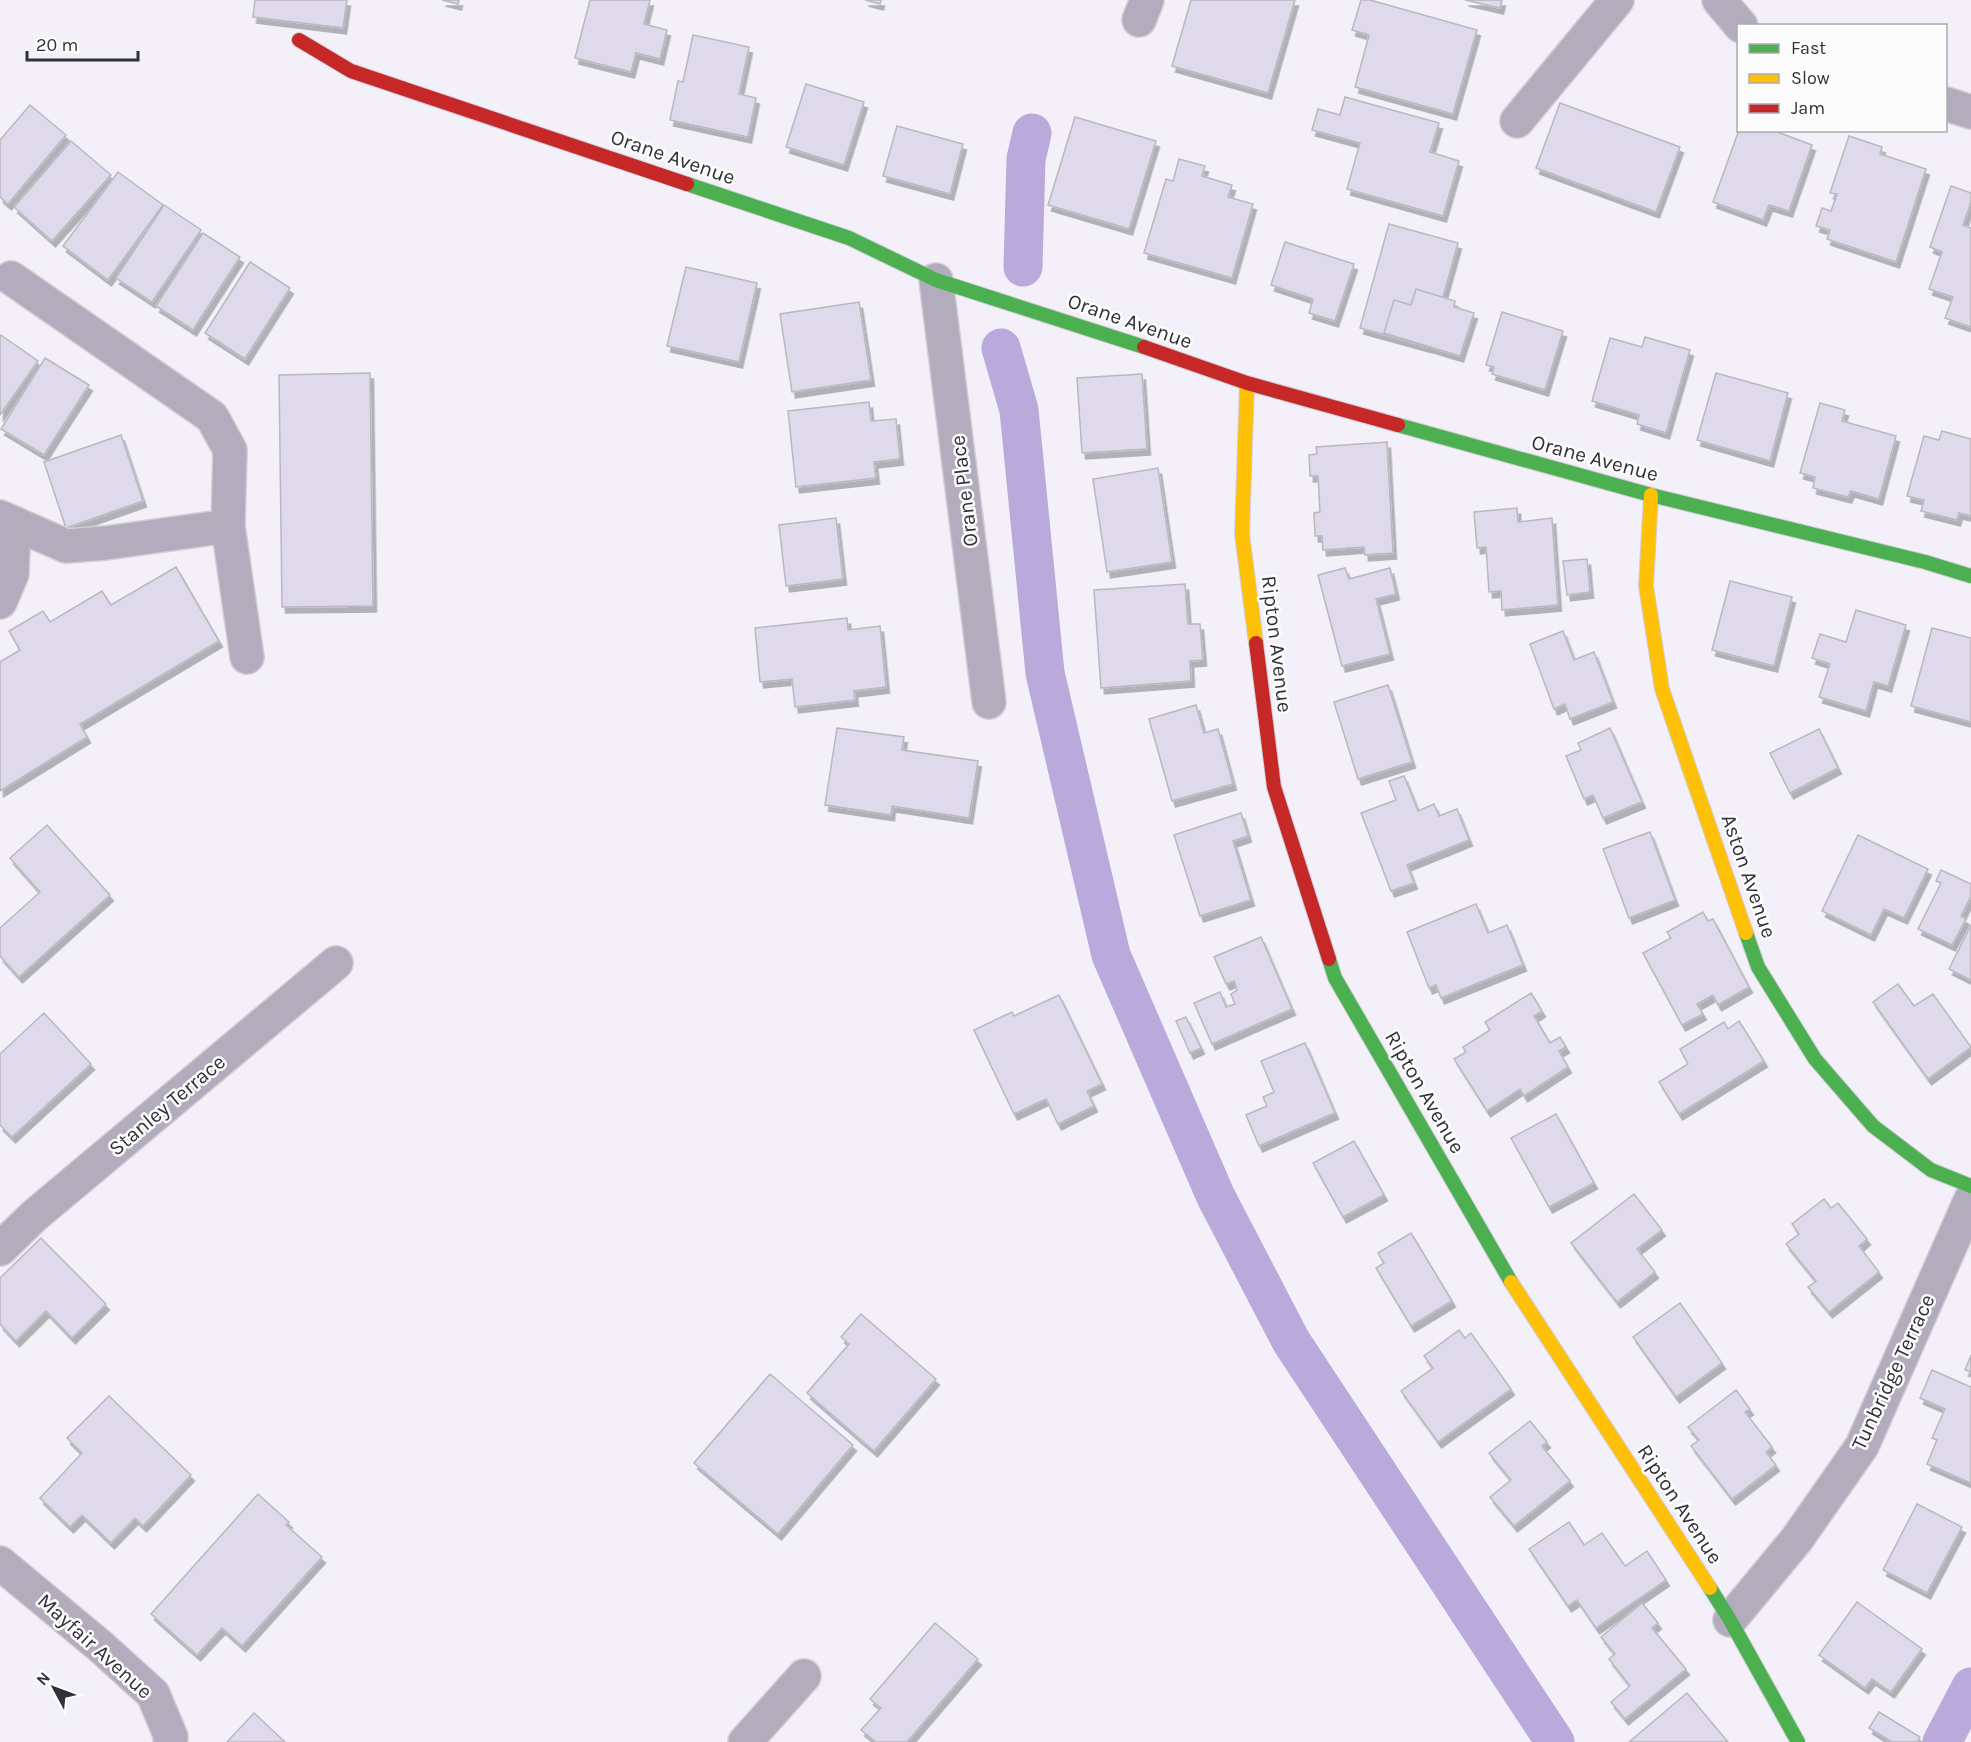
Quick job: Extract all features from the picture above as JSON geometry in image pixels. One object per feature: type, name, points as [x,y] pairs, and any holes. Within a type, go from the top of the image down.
[{"type":"street","points":[[1517,121],[1617,0]]},
{"type":"street","points":[[1719,0],[1739,24]]},
{"type":"street","name":"Orane Avenue","points":[[299,40],[351,71],[849,238],[936,280],[1115,337],[1247,383],[1651,495],[1925,562],[1971,576]]},
{"type":"street","points":[[1947,104],[1971,112]]},
{"type":"street","points":[[11,279],[213,417],[230,450],[228,526],[248,657]]},
{"type":"street","name":"Orane Place","points":[[936,280],[989,702]]},
{"type":"street","name":"Ripton Avenue","points":[[1247,383],[1242,534],[1274,787],[1335,978],[1518,1294],[1730,1620],[1798,1742]]},
{"type":"street","name":"Aston Avenue","points":[[1651,495],[1646,586],[1662,689],[1758,967],[1815,1059],[1873,1126],[1931,1170],[1971,1185]]},
{"type":"street","points":[[0,602],[12,574],[7,520],[66,546],[106,543],[228,526]]},
{"type":"street","name":"Stanley Terrace","points":[[0,1249],[43,1208],[336,963]]},
{"type":"street","name":"Tunbridge Terrace","points":[[1730,1620],[1797,1539],[1862,1446],[1971,1198]]},
{"type":"street","name":"Mayfair Avenue","points":[[0,1563],[100,1646],[153,1694],[171,1737],[170,1742]]},
{"type":"street","points":[[745,1742],[804,1676]]},
{"type":"building","points":[[255,0],[347,0],[343,28],[253,17]]},
{"type":"building","points":[[442,0],[459,0],[458,4]]},
{"type":"building","points":[[590,0],[650,0],[644,24],[667,30],[660,59],[636,53],[631,72],[575,58]]},
{"type":"building","points":[[865,0],[881,0],[880,4]]},
{"type":"building","points":[[1191,0],[1295,0],[1268,93],[1172,66]]},
{"type":"building","points":[[1361,0],[1370,0],[1477,30],[1453,114],[1355,87],[1369,35],[1352,30]]},
{"type":"building","points":[[1465,0],[1502,0],[1500,8]]},
{"type":"building","points":[[693,35],[749,47],[739,94],[756,98],[748,137],[670,120],[678,81],[683,82]]},
{"type":"building","points":[[806,84],[864,102],[844,165],[786,147]]},
{"type":"building","points":[[1345,97],[1439,123],[1430,152],[1459,161],[1443,216],[1347,189],[1360,143],[1312,130],[1318,109],[1340,115]]},
{"type":"building","points":[[1560,103],[1680,147],[1656,212],[1536,168]]},
{"type":"building","points":[[30,105],[66,135],[8,204],[0,197],[0,140]]},
{"type":"building","points":[[1075,117],[1156,141],[1129,229],[1048,205]]},
{"type":"building","points":[[897,126],[963,144],[950,194],[883,176]]},
{"type":"building","points":[[1738,132],[1777,132],[1812,145],[1789,211],[1769,205],[1763,220],[1713,202]]},
{"type":"building","points":[[1849,136],[1882,147],[1880,154],[1926,169],[1896,262],[1827,239],[1830,230],[1816,226],[1822,208],[1831,211],[1837,194],[1830,193]]},
{"type":"building","points":[[71,141],[111,175],[52,241],[14,207]]},
{"type":"building","points":[[1179,159],[1205,166],[1202,176],[1232,185],[1228,197],[1253,204],[1232,278],[1144,253],[1166,179],[1173,181]]},
{"type":"building","points":[[118,172],[163,205],[108,280],[63,246]]},
{"type":"building","points":[[1951,186],[1971,193],[1971,202],[1963,225],[1971,228],[1971,327],[1945,318],[1953,297],[1929,289],[1942,252],[1930,247]]},
{"type":"building","points":[[164,205],[201,230],[152,302],[116,278]]},
{"type":"building","points":[[1389,224],[1458,243],[1429,347],[1360,328]]},
{"type":"building","points":[[203,233],[240,257],[193,330],[156,306]]},
{"type":"building","points":[[1285,242],[1354,264],[1335,321],[1309,313],[1313,299],[1271,285]]},
{"type":"building","points":[[250,262],[290,288],[245,359],[205,333]]},
{"type":"building","points":[[686,267],[757,283],[739,362],[667,346]]},
{"type":"building","points":[[1416,289],[1455,301],[1454,307],[1474,313],[1460,356],[1384,333],[1394,300],[1411,305]]},
{"type":"building","points":[[859,302],[871,380],[792,392],[780,314]]},
{"type":"building","points":[[1502,312],[1563,331],[1545,390],[1492,374],[1494,367],[1486,365]]},
{"type":"building","points":[[1,335],[38,361],[0,415],[0,337]]},
{"type":"building","points":[[1645,337],[1690,350],[1666,433],[1637,424],[1639,415],[1592,401],[1610,338],[1642,347]]},
{"type":"building","points":[[45,358],[89,385],[44,455],[1,429]]},
{"type":"building","points":[[370,373],[373,606],[282,607],[279,375]]},
{"type":"building","points":[[1716,373],[1788,393],[1770,461],[1697,440]]},
{"type":"building","points":[[1142,374],[1147,449],[1082,453],[1077,378]]},
{"type":"building","points":[[869,402],[871,421],[896,419],[900,459],[874,462],[876,478],[796,487],[788,411]]},
{"type":"building","points":[[1820,403],[1845,410],[1842,421],[1896,436],[1879,499],[1851,491],[1848,497],[1813,488],[1815,477],[1800,473]]},
{"type":"building","points":[[1942,431],[1971,439],[1971,516],[1959,513],[1957,520],[1921,511],[1924,500],[1907,496],[1924,436],[1939,440]]},
{"type":"building","points":[[121,435],[143,501],[66,528],[44,462]]},
{"type":"building","points":[[1387,442],[1393,553],[1365,555],[1364,547],[1323,550],[1322,536],[1315,536],[1314,513],[1320,512],[1318,476],[1310,476],[1309,455],[1317,454],[1316,447]]},
{"type":"building","points":[[1158,468],[1172,562],[1107,572],[1093,479]]},
{"type":"building","points":[[1517,508],[1518,522],[1552,518],[1558,605],[1502,610],[1501,591],[1489,592],[1486,547],[1477,548],[1474,512]]},
{"type":"building","points":[[836,518],[843,579],[786,586],[779,525]]},
{"type":"building","points":[[1587,559],[1590,592],[1567,595],[1563,561]]},
{"type":"building","points":[[176,567],[219,641],[80,724],[87,737],[0,791],[0,662],[20,650],[9,631],[43,611],[50,622],[102,591],[111,605]]},
{"type":"building","points":[[1345,568],[1349,579],[1390,568],[1396,594],[1376,599],[1390,654],[1342,666],[1318,575]]},
{"type":"building","points":[[1730,581],[1792,597],[1774,666],[1712,650]]},
{"type":"building","points":[[1185,584],[1188,624],[1200,624],[1203,660],[1190,661],[1191,681],[1101,688],[1094,590]]},
{"type":"building","points":[[1856,610],[1906,625],[1888,686],[1874,682],[1866,711],[1819,697],[1830,664],[1812,658],[1820,634],[1846,642]]},
{"type":"building","points":[[847,618],[848,630],[880,626],[886,687],[854,691],[855,700],[795,707],[792,679],[760,682],[755,628]]},
{"type":"building","points":[[1932,628],[1971,638],[1971,722],[1911,706]]},
{"type":"building","points":[[1563,631],[1574,660],[1594,652],[1613,702],[1570,719],[1565,704],[1554,709],[1530,644]]},
{"type":"building","points":[[1388,685],[1412,762],[1358,779],[1334,702]]},
{"type":"building","points":[[1196,705],[1204,733],[1218,729],[1233,784],[1172,801],[1149,719]]},
{"type":"building","points":[[837,728],[904,737],[902,750],[978,761],[969,818],[892,806],[891,815],[825,805]]},
{"type":"building","points":[[1610,728],[1642,802],[1603,818],[1593,795],[1584,799],[1566,756],[1581,750],[1578,743]]},
{"type":"building","points":[[1819,729],[1838,768],[1790,793],[1770,753]]},
{"type":"building","points":[[1404,776],[1418,811],[1434,804],[1439,816],[1457,809],[1469,840],[1407,865],[1414,883],[1391,891],[1361,813],[1396,800],[1389,781]]},
{"type":"building","points":[[1241,813],[1248,836],[1233,841],[1251,900],[1200,916],[1174,835]]},
{"type":"building","points":[[47,825],[110,895],[19,977],[0,956],[0,928],[40,892],[10,858]]},
{"type":"building","points":[[1650,832],[1675,900],[1629,918],[1603,849]]},
{"type":"building","points":[[1858,835],[1928,869],[1904,918],[1884,909],[1871,935],[1822,911]]},
{"type":"building","points":[[1941,870],[1971,884],[1971,896],[1961,916],[1966,919],[1952,945],[1918,929],[1941,883],[1936,881]]},
{"type":"building","points":[[1476,904],[1488,933],[1507,925],[1523,965],[1441,998],[1436,985],[1429,988],[1407,932]]},
{"type":"building","points":[[1703,912],[1708,921],[1713,919],[1749,987],[1718,1005],[1713,995],[1697,1004],[1703,1014],[1682,1025],[1643,953],[1671,938],[1667,932]]},
{"type":"building","points":[[1971,925],[1971,980],[1949,969]]},
{"type":"building","points":[[1261,937],[1292,1009],[1212,1044],[1194,1003],[1220,992],[1226,1007],[1235,1004],[1231,994],[1237,990],[1234,981],[1226,984],[1214,957]]},
{"type":"building","points":[[1898,984],[1914,1006],[1933,994],[1971,1047],[1928,1079],[1873,1002]]},
{"type":"building","points":[[1531,993],[1542,1011],[1534,1016],[1550,1043],[1560,1037],[1566,1047],[1559,1051],[1568,1067],[1524,1096],[1520,1089],[1487,1111],[1454,1059],[1466,1052],[1463,1047],[1490,1030],[1485,1022]]},
{"type":"building","points":[[1059,995],[1102,1084],[1087,1091],[1094,1106],[1058,1124],[1046,1099],[1014,1114],[974,1030],[1012,1012],[1014,1016]]},
{"type":"building","points":[[44,1013],[91,1064],[12,1137],[0,1125],[0,1054]]},
{"type":"building","points":[[1186,1017],[1201,1048],[1190,1053],[1176,1021]]},
{"type":"building","points":[[1739,1021],[1764,1061],[1679,1114],[1659,1082],[1688,1064],[1680,1049],[1724,1022],[1728,1029]]},
{"type":"building","points":[[1305,1043],[1335,1113],[1259,1146],[1246,1115],[1267,1106],[1263,1097],[1274,1092],[1261,1061]]},
{"type":"building","points":[[1556,1114],[1594,1183],[1549,1207],[1511,1138]]},
{"type":"building","points":[[1354,1141],[1384,1195],[1343,1217],[1313,1163]]},
{"type":"building","points":[[1634,1194],[1662,1230],[1637,1249],[1655,1272],[1617,1302],[1571,1243]]},
{"type":"building","points":[[1824,1199],[1831,1208],[1838,1203],[1867,1239],[1859,1246],[1879,1272],[1829,1312],[1808,1287],[1816,1281],[1786,1244],[1799,1234],[1792,1224]]},
{"type":"building","points":[[1411,1233],[1452,1301],[1411,1326],[1376,1268],[1384,1263],[1378,1253]]},
{"type":"building","points":[[41,1238],[106,1304],[72,1338],[46,1311],[16,1341],[0,1324],[0,1278]]},
{"type":"building","points":[[1680,1303],[1722,1363],[1676,1397],[1633,1337]]},
{"type":"building","points":[[861,1314],[936,1379],[874,1451],[807,1393],[849,1344],[841,1337]]},
{"type":"building","points":[[1459,1330],[1465,1338],[1471,1333],[1511,1389],[1438,1442],[1401,1391],[1433,1368],[1424,1356]]},
{"type":"building","points":[[1971,1355],[1971,1372],[1965,1370]]},
{"type":"building","points":[[1932,1370],[1971,1387],[1971,1483],[1927,1464],[1937,1440],[1932,1438],[1945,1409],[1920,1398]]},
{"type":"building","points":[[770,1374],[853,1445],[778,1534],[694,1463]]},
{"type":"building","points":[[1736,1390],[1750,1409],[1745,1412],[1772,1447],[1766,1452],[1776,1465],[1732,1499],[1691,1446],[1699,1440],[1688,1427]]},
{"type":"building","points":[[109,1396],[191,1475],[143,1526],[135,1518],[111,1543],[82,1515],[70,1527],[40,1498],[82,1453],[67,1438]]},
{"type":"building","points":[[1530,1421],[1547,1442],[1542,1446],[1570,1481],[1514,1526],[1490,1497],[1511,1480],[1489,1453]]},
{"type":"building","points":[[258,1494],[289,1522],[286,1525],[322,1557],[242,1646],[222,1628],[197,1655],[151,1614]]},
{"type":"building","points":[[1917,1504],[1962,1527],[1927,1593],[1883,1570]]},
{"type":"building","points":[[1569,1522],[1584,1545],[1602,1533],[1625,1566],[1647,1551],[1666,1580],[1596,1628],[1577,1600],[1568,1606],[1529,1549]]},
{"type":"building","points":[[1857,1602],[1922,1649],[1891,1692],[1872,1679],[1865,1688],[1819,1655]]},
{"type":"building","points":[[1642,1603],[1658,1623],[1652,1628],[1686,1669],[1625,1719],[1611,1702],[1630,1686],[1609,1659],[1615,1654],[1601,1637]]},
{"type":"building","points":[[935,1623],[978,1659],[907,1742],[876,1742],[861,1730],[881,1708],[870,1699]]},
{"type":"building","points":[[1687,1693],[1728,1742],[1629,1742]]},
{"type":"building","points":[[1879,1712],[1920,1737],[1917,1742],[1892,1742],[1869,1728]]},
{"type":"building","points":[[254,1713],[285,1742],[227,1742]]},
{"type":"waterway","points":[[1023,267],[1026,159],[1032,133]]},
{"type":"waterway","points":[[1001,348],[1019,410],[1045,673],[1111,955],[1216,1197],[1291,1341],[1555,1742]]},
{"type":"waterway","points":[[1942,1742],[1971,1687]]},
{"type":"traffic: fast","points":[[687,184],[849,238],[936,280],[1144,347]]},
{"type":"traffic: fast","points":[[1398,425],[1651,495],[1925,562],[1971,576]]},
{"type":"traffic: fast","points":[[1746,933],[1758,967],[1815,1059],[1873,1126],[1931,1170],[1971,1186]]},
{"type":"traffic: fast","points":[[1329,959],[1335,978],[1511,1282]]},
{"type":"traffic: fast","points":[[1710,1588],[1798,1742]]},
{"type":"traffic: slow","points":[[1247,383],[1242,534],[1256,643]]},
{"type":"traffic: slow","points":[[1651,495],[1646,586],[1662,689],[1746,933]]},
{"type":"traffic: slow","points":[[1511,1282],[1710,1588]]},
{"type":"traffic: jam","points":[[299,40],[351,71],[687,184]]},
{"type":"traffic: jam","points":[[1144,347],[1247,383],[1398,425]]},
{"type":"traffic: jam","points":[[1256,643],[1274,787],[1329,959]]}]
